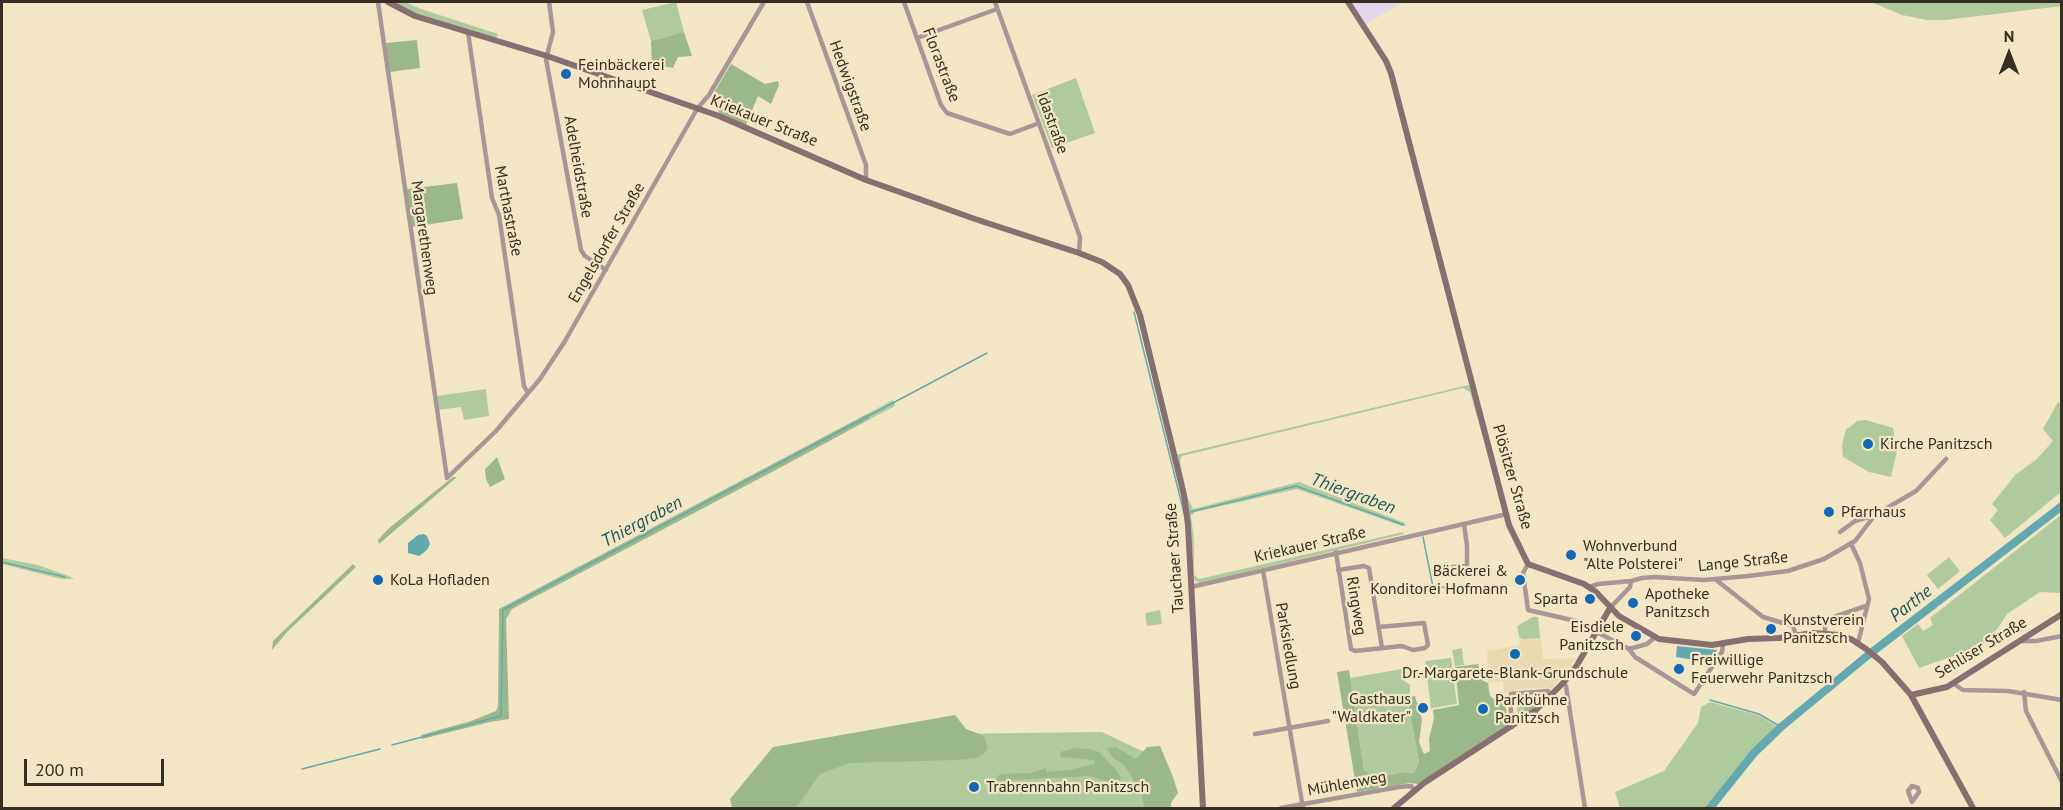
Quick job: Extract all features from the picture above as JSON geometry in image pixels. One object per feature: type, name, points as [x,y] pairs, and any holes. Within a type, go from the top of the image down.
[{"type":"street","name":"Margarethenweg","points":[[378,2],[447,478]]},
{"type":"street","name":"Kriekauer Straße","points":[[388,2],[415,16],[547,56],[719,116],[866,180],[964,216],[1079,253],[1109,266],[1124,278]]},
{"type":"street","points":[[547,56],[553,32],[549,2]]},
{"type":"street","name":"Engelsdorfer Straße","points":[[447,478],[496,431],[540,379],[565,341],[697,109],[709,94],[764,2]]},
{"type":"street","name":"Hedwigstraße","points":[[807,2],[866,165],[866,180]]},
{"type":"street","name":"Florastraße","points":[[904,2],[941,105],[947,113],[1010,134],[1039,123]]},
{"type":"street","name":"Idastraße","points":[[995,2],[1080,237],[1079,253]]},
{"type":"street","name":"Plösitzer Straße","points":[[1348,2],[1386,61],[1391,73],[1507,514],[1515,538],[1528,564]]},
{"type":"street","points":[[917,38],[998,9]]},
{"type":"street","name":"Marthastraße","points":[[468,32],[492,198],[499,215],[524,386],[528,393]]},
{"type":"street","name":"Adelheidstraße","points":[[547,56],[581,250],[585,256],[606,270]]},
{"type":"street","name":"Tauchaer Straße","points":[[1124,278],[1135,298],[1140,315],[1184,495],[1190,540],[1203,808]]},
{"type":"street","name":"Lange Straße","points":[[1840,532],[1855,521],[1875,515],[1916,491],[1946,459]]},
{"type":"street","name":"Kriekauer Straße","points":[[1191,587],[1507,514]]},
{"type":"street","name":"Lange Straße","points":[[1589,587],[1655,577],[1715,579],[1796,569],[1824,560],[1851,544],[1875,515]]},
{"type":"street","points":[[1453,567],[1467,566],[1464,524]]},
{"type":"street","points":[[1851,544],[1860,563],[1869,599],[1858,643]]},
{"type":"street","name":"Ringweg","points":[[1336,552],[1351,649],[1354,651],[1402,646],[1413,650],[1426,648],[1429,642],[1427,627],[1424,623],[1379,627]]},
{"type":"street","points":[[1724,644],[1722,652],[1694,694],[1635,657],[1629,649],[1569,618],[1528,610],[1523,573],[1528,564],[1589,587],[1619,616],[1654,638],[1697,644],[1724,644],[1749,639],[1825,633],[1839,635],[1858,643],[1876,657],[1909,693],[1973,808]]},
{"type":"street","name":"Ringweg","points":[[1338,570],[1366,566],[1369,568],[1382,648]]},
{"type":"street","name":"Parksiedlung","points":[[1263,570],[1302,807]]},
{"type":"street","points":[[1715,579],[1763,617],[1793,626],[1797,635]]},
{"type":"street","points":[[1394,808],[1415,791],[1536,710],[1563,683],[1580,661],[1610,608],[1630,587],[1631,580]]},
{"type":"street","points":[[1825,633],[1826,625],[1831,618],[1866,606]]},
{"type":"street","name":"Sehliser Straße","points":[[1909,693],[1939,690],[1954,684],[2061,614]]},
{"type":"street","points":[[2020,641],[2036,641],[2061,636]]},
{"type":"street","points":[[1629,649],[1647,644],[1654,638]]},
{"type":"street","points":[[1563,683],[1566,686],[1585,808]]},
{"type":"street","points":[[1954,684],[1963,690],[2024,692],[2061,700]]},
{"type":"street","points":[[1512,727],[1510,697],[1512,694],[1548,691],[1552,694]]},
{"type":"street","points":[[2024,692],[2026,711],[2061,782]]},
{"type":"street","points":[[1255,734],[1328,722]]},
{"type":"street","name":"Mühlenweg","points":[[1281,808],[1302,807],[1399,787],[1411,786],[1415,791]]},
{"type":"street","points":[[1912,802],[1915,808]]},
{"type":"shaded area","points":[[1352,2],[1404,2],[1366,24]]},
{"type":"shaded area","name":"Dr.-Margarete-Blank-Grundschule","points":[[1533,617],[1538,617],[1543,659],[1576,658],[1552,689],[1547,689],[1547,687],[1504,693],[1503,681],[1488,683],[1487,651],[1520,645],[1517,626]]},
{"type":"green space","points":[[391,2],[405,2],[498,34],[496,39],[419,15]]},
{"type":"green space","points":[[676,2],[684,32],[651,41],[642,10]]},
{"type":"green space","points":[[1871,2],[2061,2],[2062,6],[1945,20],[1927,20],[1902,15]]},
{"type":"green space","points":[[684,32],[692,56],[678,57],[673,68],[652,64],[651,41]]},
{"type":"green space","points":[[417,40],[420,68],[390,72],[386,43]]},
{"type":"green space","points":[[731,64],[765,84],[778,81],[779,85],[771,104],[758,96],[746,125],[719,113],[717,102],[712,96]]},
{"type":"green space","points":[[1076,78],[1095,133],[1052,148],[1032,95]]},
{"type":"green space","points":[[457,183],[463,219],[412,227],[407,189]]},
{"type":"green space","points":[[1468,385],[1471,387],[1485,438],[1483,438],[1470,392],[1463,388],[1182,456],[1180,461],[1187,496],[1193,509],[1299,482],[1405,523],[1402,526],[1297,489],[1195,512],[1191,516],[1194,575],[1199,579],[1403,532],[1404,534],[1200,583],[1194,580],[1191,525],[1176,455]]},
{"type":"green space","points":[[486,389],[489,416],[464,420],[461,407],[438,410],[437,396]]},
{"type":"green space","points":[[893,400],[895,406],[870,419],[867,414]]},
{"type":"green space","points":[[2058,402],[2062,406],[2061,492],[2005,538],[1990,520],[1998,510],[1992,504],[2016,474],[2036,460],[2053,441],[2043,429]]},
{"type":"green space","points":[[867,414],[870,419],[512,609],[506,619],[509,719],[422,739],[421,735],[471,721],[496,711],[498,706],[499,609]]},
{"type":"green space","points":[[1866,420],[1893,428],[1897,451],[1891,477],[1869,472],[1843,457],[1842,444],[1846,429],[1857,421]]},
{"type":"green space","points":[[497,457],[505,479],[490,487],[485,469]]},
{"type":"green space","points":[[453,477],[457,477],[379,544],[378,540],[388,529]]},
{"type":"green space","points":[[2061,515],[2061,593],[2040,592],[2007,614],[1998,628],[1980,647],[1919,668],[1902,636],[1918,624],[1923,631],[1933,625],[1930,618]]},
{"type":"green space","points":[[1949,557],[1960,571],[1938,589],[1927,575]]},
{"type":"green space","points":[[2,558],[38,565],[74,579],[61,579],[2,564]]},
{"type":"green space","points":[[353,564],[356,567],[287,632],[272,650],[273,641]]},
{"type":"green space","points":[[1160,610],[1162,624],[1147,626],[1145,613]]},
{"type":"green space","points":[[1533,617],[1538,617],[1540,638],[1522,639],[1517,626]]},
{"type":"green space","points":[[1462,648],[1464,665],[1455,666],[1452,650]]},
{"type":"green space","points":[[1451,658],[1457,704],[1431,708],[1425,661]]},
{"type":"green space","points":[[1478,664],[1482,680],[1488,683],[1490,696],[1494,699],[1505,699],[1508,726],[1418,784],[1410,783],[1357,792],[1337,672],[1349,670],[1364,770],[1377,778],[1402,772],[1414,773],[1419,762],[1407,697],[1415,696],[1422,720],[1419,742],[1424,754],[1430,751],[1429,739],[1434,718],[1433,710],[1459,705],[1455,667]]},
{"type":"green space","points":[[1402,669],[1404,681],[1410,685],[1407,697],[1419,762],[1414,773],[1402,772],[1377,778],[1364,770],[1350,678]]},
{"type":"green space","points":[[1519,696],[1519,699],[1531,698],[1521,713],[1521,718],[1514,721],[1518,718],[1517,705],[1513,705],[1516,698],[1512,698]]},
{"type":"green space","points":[[1543,697],[1544,700],[1521,718],[1521,713],[1531,698]]},
{"type":"green space","points":[[1710,702],[1758,715],[1778,727],[1748,756],[1708,808],[1620,808],[1615,792],[1664,771],[1698,723],[1701,707]]},
{"type":"green space","points":[[955,715],[966,729],[984,736],[988,748],[983,755],[957,760],[849,763],[820,774],[796,808],[732,808],[730,799],[773,747]]},
{"type":"green space","name":"Trabrennbahn Panitzsch","points":[[1102,732],[1146,753],[1172,808],[779,808],[794,768],[940,734]]},
{"type":"green space","points":[[1160,746],[1178,793],[1170,808],[1144,808],[1142,794],[1125,766],[1112,757],[1107,748],[1116,747],[1136,759],[1147,747]]},
{"type":"green space","points":[[1075,748],[1099,752],[1121,778],[1116,784],[1089,776],[995,781],[1000,774],[1031,773],[1046,768],[1047,772],[1069,770],[1095,764],[1094,760],[1061,757],[1060,752]]},
{"type":"water","points":[[424,534],[430,544],[427,550],[419,556],[408,553],[408,543],[418,535]]},
{"type":"water","points":[[1677,646],[1717,650],[1710,662],[1676,657]]},
{"type":"waterway","name":"Thiergraben","points":[[1134,312],[1184,513]]},
{"type":"waterway","name":"Thiergraben","points":[[392,745],[501,716],[503,610],[987,353]]},
{"type":"waterway","name":"Thiergraben","points":[[1190,512],[1296,486],[1404,525]]},
{"type":"waterway","name":"Parthe","points":[[1710,808],[1754,753],[1781,727],[1867,656],[2062,506]]},
{"type":"waterway","points":[[1423,537],[1433,587],[1462,588]]},
{"type":"waterway","points":[[2,562],[65,577]]},
{"type":"waterway","name":"Thiergraben","points":[[1710,700],[1759,714],[1781,727]]},
{"type":"waterway","name":"Thiergraben","points":[[302,769],[380,749]]},
{"type":"place","name":"Feinbäckerei Mohnhaupt","points":[[566,74]]},
{"type":"place","name":"Kirche Panitzsch","points":[[1868,444]]},
{"type":"place","name":"Pfarrhaus","points":[[1829,512]]},
{"type":"place","name":"Wohnverbund \"Alte Polsterei\"","points":[[1571,555]]},
{"type":"place","name":"KoLa Hofladen","points":[[378,580]]},
{"type":"place","name":"Bäckerei & Konditorei Hofmann","points":[[1520,580]]},
{"type":"place","name":"Sparta","points":[[1590,599]]},
{"type":"place","name":"Apotheke Panitzsch","points":[[1633,603]]},
{"type":"place","name":"Kunstverein Panitzsch","points":[[1771,629]]},
{"type":"place","name":"Eisdiele Panitzsch","points":[[1636,636]]},
{"type":"place","name":"Dr.-Margarete-Blank-Grundschule","points":[[1515,654]]},
{"type":"place","name":"Freiwillige Feuerwehr Panitzsch","points":[[1679,669]]},
{"type":"place","name":"Gasthaus \"Waldkater\"","points":[[1423,708]]},
{"type":"place","name":"Parkbühne Panitzsch","points":[[1483,709]]},
{"type":"place","name":"Trabrennbahn Panitzsch","points":[[974,787]]}]
